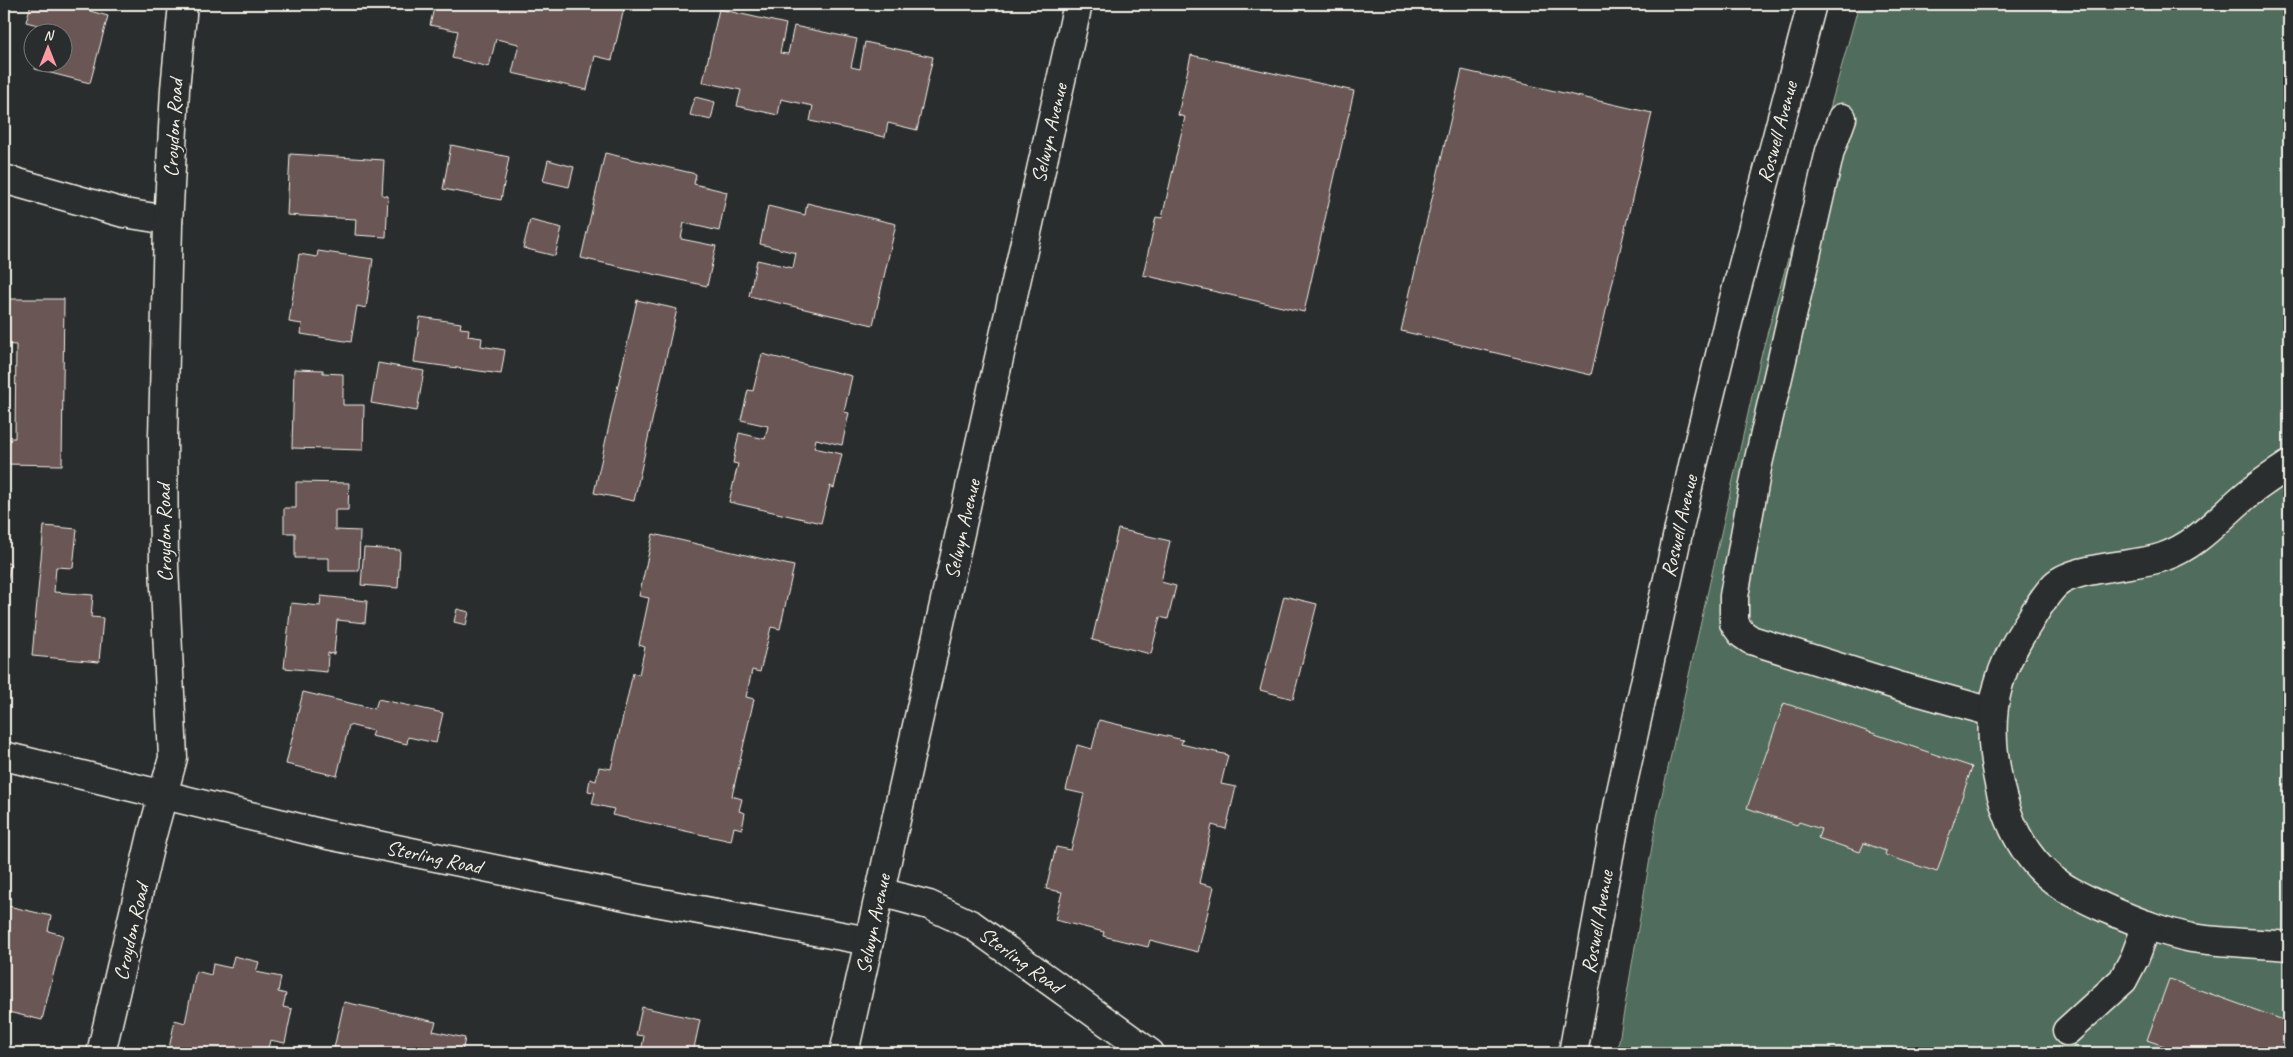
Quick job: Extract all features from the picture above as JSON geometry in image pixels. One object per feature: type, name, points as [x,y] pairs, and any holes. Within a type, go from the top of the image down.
[{"type":"street","name":"Croydon Road","points":[[102,1053],[173,758],[163,497],[168,220],[175,88],[183,4]]},
{"type":"street","name":"Selwyn Avenue","points":[[844,1053],[1078,4]]},
{"type":"street","name":"Roswell Avenue","points":[[1573,1053],[1620,796],[1693,465],[1730,314],[1812,4]]},
{"type":"street","points":[[1842,118],[1830,151],[1757,468],[1734,596],[1734,623],[1751,640],[1902,687],[1992,712]]},
{"type":"street","points":[[4,179],[130,215],[168,220]]},
{"type":"street","points":[[2289,465],[2258,486],[2201,537],[2182,549],[2152,560],[2082,573],[2058,582],[2038,608],[2009,654],[2003,668],[1992,712],[1994,751],[2002,801],[2028,853],[2048,876],[2062,887],[2147,926],[2190,938],[2289,946]]},
{"type":"street","name":"Sterling Road","points":[[4,756],[328,835],[435,858],[645,900],[869,941]]},
{"type":"street","name":"Sterling Road","points":[[880,892],[929,905],[972,925],[1150,1053]]},
{"type":"street","points":[[2068,1031],[2123,980],[2135,958],[2147,926]]},
{"type":"green space","points":[[1859,4],[2289,4],[2289,1053],[1617,1053],[1657,817],[1761,356]]},
{"type":"building","points":[[4,4],[12,4],[4,29]]},
{"type":"building","points":[[31,4],[92,4],[90,11],[108,16],[90,83],[47,72],[72,72],[72,22],[26,22]]},
{"type":"building","points":[[435,4],[625,4],[612,60],[595,56],[587,90],[512,73],[519,44],[496,39],[489,67],[452,58],[458,31],[430,25]]},
{"type":"building","points":[[719,9],[786,24],[780,53],[788,54],[794,26],[857,39],[851,67],[860,69],[865,42],[933,57],[917,130],[888,123],[885,137],[810,121],[813,106],[781,99],[778,115],[737,106],[741,90],[703,82]]},
{"type":"building","points":[[1191,55],[1354,91],[1304,312],[1143,275],[1156,217],[1162,218],[1185,117],[1178,115]]},
{"type":"building","points":[[1462,70],[1652,113],[1591,375],[1401,331]]},
{"type":"building","points":[[695,97],[715,102],[711,120],[690,115]]},
{"type":"building","points":[[451,145],[509,157],[501,200],[443,189]]},
{"type":"building","points":[[605,153],[696,174],[694,184],[727,192],[719,231],[684,223],[681,239],[716,246],[707,286],[581,258]]},
{"type":"building","points":[[290,154],[384,160],[382,195],[388,196],[386,237],[355,235],[356,219],[287,215]]},
{"type":"building","points":[[548,160],[574,167],[569,187],[543,181]]},
{"type":"building","points":[[807,203],[896,224],[873,325],[749,296],[757,260],[793,268],[796,253],[760,244],[768,206],[805,215]]},
{"type":"building","points":[[530,220],[562,228],[555,256],[523,248]]},
{"type":"building","points":[[318,251],[373,259],[366,308],[357,306],[351,342],[301,334],[302,324],[289,322],[299,254],[317,257]]},
{"type":"building","points":[[4,299],[64,299],[62,465],[4,464],[4,438],[15,438],[16,345],[4,344]]},
{"type":"building","points":[[637,300],[677,309],[634,501],[594,493]]},
{"type":"building","points":[[420,317],[461,323],[460,328],[469,329],[468,336],[482,338],[481,346],[505,350],[501,374],[414,362]]},
{"type":"building","points":[[762,354],[852,376],[844,412],[849,413],[842,445],[816,439],[814,448],[842,454],[834,488],[830,486],[821,523],[729,502],[738,464],[733,463],[739,433],[765,439],[768,426],[741,420],[748,390],[753,391]]},
{"type":"building","points":[[378,363],[424,371],[417,411],[371,403]]},
{"type":"building","points":[[294,369],[323,370],[323,373],[343,374],[343,405],[364,405],[363,450],[292,448]]},
{"type":"building","points":[[296,482],[349,483],[348,510],[335,510],[335,530],[360,531],[359,571],[329,571],[329,558],[295,558],[295,533],[284,533],[284,508],[296,508]]},
{"type":"building","points":[[44,526],[77,529],[73,568],[56,567],[54,592],[93,595],[91,617],[103,618],[99,662],[32,656]]},
{"type":"building","points":[[1118,529],[1170,541],[1161,582],[1176,586],[1168,619],[1160,617],[1151,654],[1092,640]]},
{"type":"building","points":[[653,534],[794,566],[780,629],[771,627],[760,672],[752,670],[746,697],[754,699],[732,796],[742,799],[739,811],[745,813],[742,829],[734,827],[731,841],[612,815],[614,809],[592,804],[595,792],[588,791],[590,779],[596,781],[599,767],[611,769],[633,673],[639,675],[645,647],[639,645],[649,598],[639,596]]},
{"type":"building","points":[[364,548],[400,550],[398,588],[361,585]]},
{"type":"building","points":[[4,562],[11,564],[4,596]]},
{"type":"building","points":[[321,596],[367,601],[365,623],[337,620],[334,654],[328,653],[327,672],[284,668],[291,603],[320,606]]},
{"type":"building","points":[[1284,596],[1317,604],[1293,699],[1260,690]]},
{"type":"building","points":[[457,609],[469,612],[466,625],[454,622]]},
{"type":"building","points":[[303,692],[375,709],[378,699],[443,713],[436,743],[408,737],[407,744],[371,736],[373,731],[349,725],[337,776],[286,764]]},
{"type":"building","points":[[1784,703],[1972,767],[1937,872],[1885,855],[1886,851],[1864,843],[1860,852],[1818,838],[1821,829],[1799,822],[1797,825],[1747,808]]},
{"type":"building","points":[[1099,720],[1183,740],[1181,744],[1228,755],[1221,784],[1236,787],[1226,829],[1212,825],[1199,883],[1214,887],[1198,952],[1150,940],[1148,947],[1103,936],[1104,932],[1055,920],[1062,892],[1046,889],[1056,847],[1071,850],[1084,794],[1066,790],[1077,745],[1092,749]]},
{"type":"building","points":[[4,905],[51,916],[48,931],[63,935],[42,1020],[4,1011]]},
{"type":"building","points":[[234,956],[259,962],[256,972],[281,977],[278,992],[286,994],[283,1007],[292,1009],[285,1043],[270,1040],[267,1053],[168,1053],[175,1020],[185,1023],[196,971],[211,975],[213,964],[231,968]]},
{"type":"building","points":[[2169,979],[2289,1022],[2289,1053],[2164,1053],[2167,1047],[2147,1040]]},
{"type":"building","points":[[344,1002],[436,1022],[433,1031],[465,1038],[462,1053],[333,1053]]},
{"type":"building","points":[[642,1007],[700,1020],[693,1053],[641,1053],[644,1036],[636,1035]]}]
